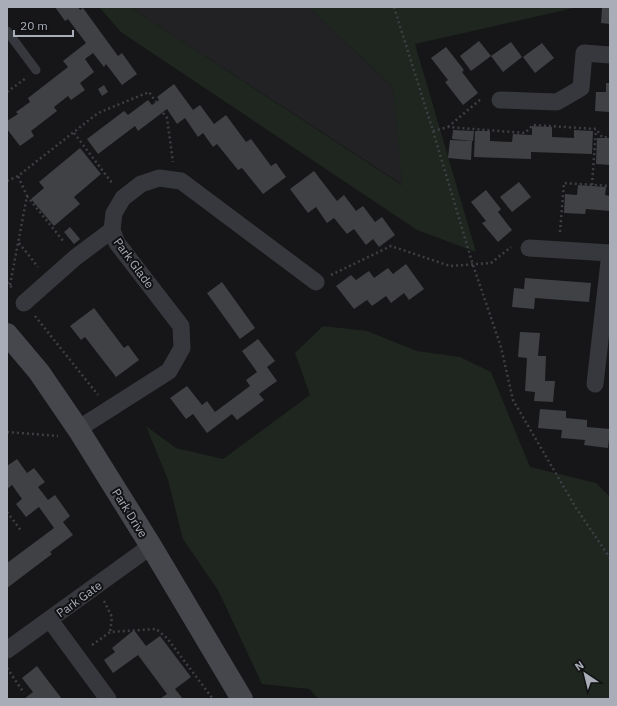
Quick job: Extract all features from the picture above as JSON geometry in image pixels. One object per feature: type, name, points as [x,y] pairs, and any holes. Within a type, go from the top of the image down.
[{"type":"street","points":[[500,100],[557,102],[581,88],[584,53],[610,55]]},
{"type":"street","name":"Park Glade","points":[[78,429],[169,371],[182,348],[182,326],[117,243],[112,230],[114,213],[123,198],[141,184],[160,178],[181,180],[316,282]]},
{"type":"street","points":[[24,303],[76,257],[112,230]]},
{"type":"street","points":[[531,248],[610,253],[595,384]]},
{"type":"street","name":"Park Drive","points":[[7,334],[39,372],[78,429],[151,546],[242,699]]},
{"type":"street","name":"Park Gate","points":[[7,650],[95,588],[151,546]]},
{"type":"street","points":[[50,620],[108,699]]},
{"type":"lane","points":[[7,30],[36,70]]},
{"type":"path","points":[[394,7],[434,131],[473,265],[501,347],[513,400],[576,508],[610,558]]},
{"type":"path","points":[[7,181],[18,176],[98,113],[149,92],[156,102]]},
{"type":"path","points":[[448,127],[483,98],[500,100]]},
{"type":"path","points":[[163,112],[167,118],[176,180]]},
{"type":"path","points":[[434,131],[448,127],[525,133],[533,125],[596,129],[602,137],[610,138]]},
{"type":"path","points":[[592,185],[596,129]]},
{"type":"path","points":[[74,133],[123,198]]},
{"type":"path","points":[[18,176],[27,196],[76,257]]},
{"type":"path","points":[[558,250],[564,183],[610,186]]},
{"type":"path","points":[[10,285],[27,196]]},
{"type":"path","points":[[316,282],[391,246],[450,266],[491,263],[522,240],[531,248]]},
{"type":"path","points":[[18,243],[49,281]]},
{"type":"path","points":[[7,282],[110,409]]},
{"type":"path","points":[[7,432],[64,437],[78,429]]},
{"type":"path","points":[[7,512],[22,532]]},
{"type":"path","points":[[95,588],[106,603],[112,617],[110,632]]},
{"type":"path","points":[[77,656],[110,632],[156,629],[167,638],[213,699]]},
{"type":"path","points":[[7,668],[24,693]]},
{"type":"shaded area","points":[[99,7],[130,7],[402,185],[393,87],[308,7],[578,7],[415,44],[476,252],[417,230],[121,32]]},
{"type":"shaded area","points":[[130,7],[308,7],[393,87],[403,185]]},
{"type":"shaded area","points":[[323,326],[367,331],[417,351],[460,357],[491,372],[530,467],[596,483],[610,497],[610,699],[319,699],[309,689],[262,684],[218,590],[183,539],[168,480],[146,426],[176,448],[223,459],[310,395],[295,353]]},
{"type":"building","points":[[55,7],[78,7],[80,10],[83,8],[118,56],[122,53],[137,74],[122,85],[106,64],[104,67],[93,53],[85,59],[94,72],[80,83],[85,90],[71,100],[68,96],[54,107],[57,111],[31,131],[34,136],[20,146],[7,129],[7,121],[18,114],[16,112],[30,102],[28,98],[68,67],[63,61],[86,43],[68,19],[65,21]]},
{"type":"building","points":[[602,7],[610,7],[610,24],[601,23]]},
{"type":"building","points":[[479,41],[491,56],[471,71],[460,56]]},
{"type":"building","points":[[511,42],[522,57],[503,72],[491,56]]},
{"type":"building","points":[[542,43],[554,58],[535,73],[523,57]]},
{"type":"building","points":[[446,47],[464,70],[462,72],[478,93],[463,105],[445,82],[448,80],[431,58]]},
{"type":"building","points":[[606,83],[610,83],[610,112],[595,111],[596,92],[606,92]]},
{"type":"building","points":[[174,84],[193,110],[200,105],[214,124],[226,115],[246,142],[251,139],[271,166],[276,163],[286,177],[263,194],[242,168],[238,170],[217,144],[213,147],[203,133],[198,137],[185,118],[177,124],[167,109],[138,131],[135,126],[98,154],[87,139],[124,111],[128,115],[148,100],[152,105],[159,100],[157,97]]},
{"type":"building","points":[[104,85],[108,92],[102,96],[98,89]]},
{"type":"building","points":[[532,126],[552,127],[552,137],[574,138],[574,130],[593,131],[592,154],[531,152],[531,159],[474,157],[475,131],[490,131],[490,141],[512,142],[513,134],[532,135]]},
{"type":"building","points":[[453,130],[474,131],[473,141],[452,139]]},
{"type":"building","points":[[597,138],[610,138],[610,165],[596,164]]},
{"type":"building","points":[[450,140],[472,141],[471,160],[448,158]]},
{"type":"building","points":[[80,148],[101,174],[74,197],[80,204],[54,226],[31,199],[44,188],[39,182]]},
{"type":"building","points":[[314,171],[337,201],[344,195],[356,211],[363,206],[375,222],[382,217],[395,235],[379,247],[373,239],[366,245],[354,229],[347,234],[334,218],[327,223],[316,207],[308,213],[290,189]]},
{"type":"building","points":[[519,182],[531,197],[512,212],[500,197]]},
{"type":"building","points":[[578,185],[606,187],[605,195],[610,196],[610,211],[586,209],[585,214],[564,213],[565,194],[577,195]]},
{"type":"building","points":[[486,190],[501,209],[498,212],[512,230],[498,242],[482,223],[486,221],[471,202]]},
{"type":"building","points":[[70,227],[80,239],[74,244],[64,232]]},
{"type":"building","points":[[406,264],[424,289],[409,300],[404,293],[391,303],[386,296],[372,306],[367,300],[354,309],[336,286],[351,275],[356,280],[369,271],[374,278],[388,268],[393,274]]},
{"type":"building","points":[[525,278],[591,283],[589,302],[535,298],[534,309],[512,307],[514,288],[524,289]]},
{"type":"building","points":[[222,282],[255,328],[240,339],[207,293]]},
{"type":"building","points":[[94,308],[124,348],[128,345],[139,360],[116,377],[85,337],[81,340],[70,326]]},
{"type":"building","points":[[520,332],[540,333],[538,356],[546,356],[545,381],[555,381],[553,402],[534,401],[535,392],[525,391],[527,358],[518,357]]},
{"type":"building","points":[[258,339],[275,361],[267,367],[277,381],[259,394],[264,400],[237,420],[232,414],[207,433],[193,414],[186,419],[170,398],[187,386],[202,405],[207,401],[215,412],[250,386],[246,380],[257,372],[242,351]]},
{"type":"building","points":[[540,409],[566,411],[566,418],[587,420],[587,427],[610,429],[608,448],[584,445],[585,440],[561,438],[562,430],[538,428]]},
{"type":"building","points":[[17,459],[27,473],[34,468],[45,482],[38,487],[48,500],[55,495],[70,516],[63,522],[73,535],[50,552],[52,554],[7,588],[7,563],[54,528],[39,507],[26,517],[16,504],[22,499],[12,485],[7,489],[7,466]]},
{"type":"building","points":[[134,630],[146,646],[160,636],[191,677],[175,689],[183,699],[160,699],[167,694],[138,655],[113,673],[104,660],[115,652],[112,648]]},
{"type":"building","points":[[37,666],[62,699],[24,699],[33,692],[22,678]]}]
